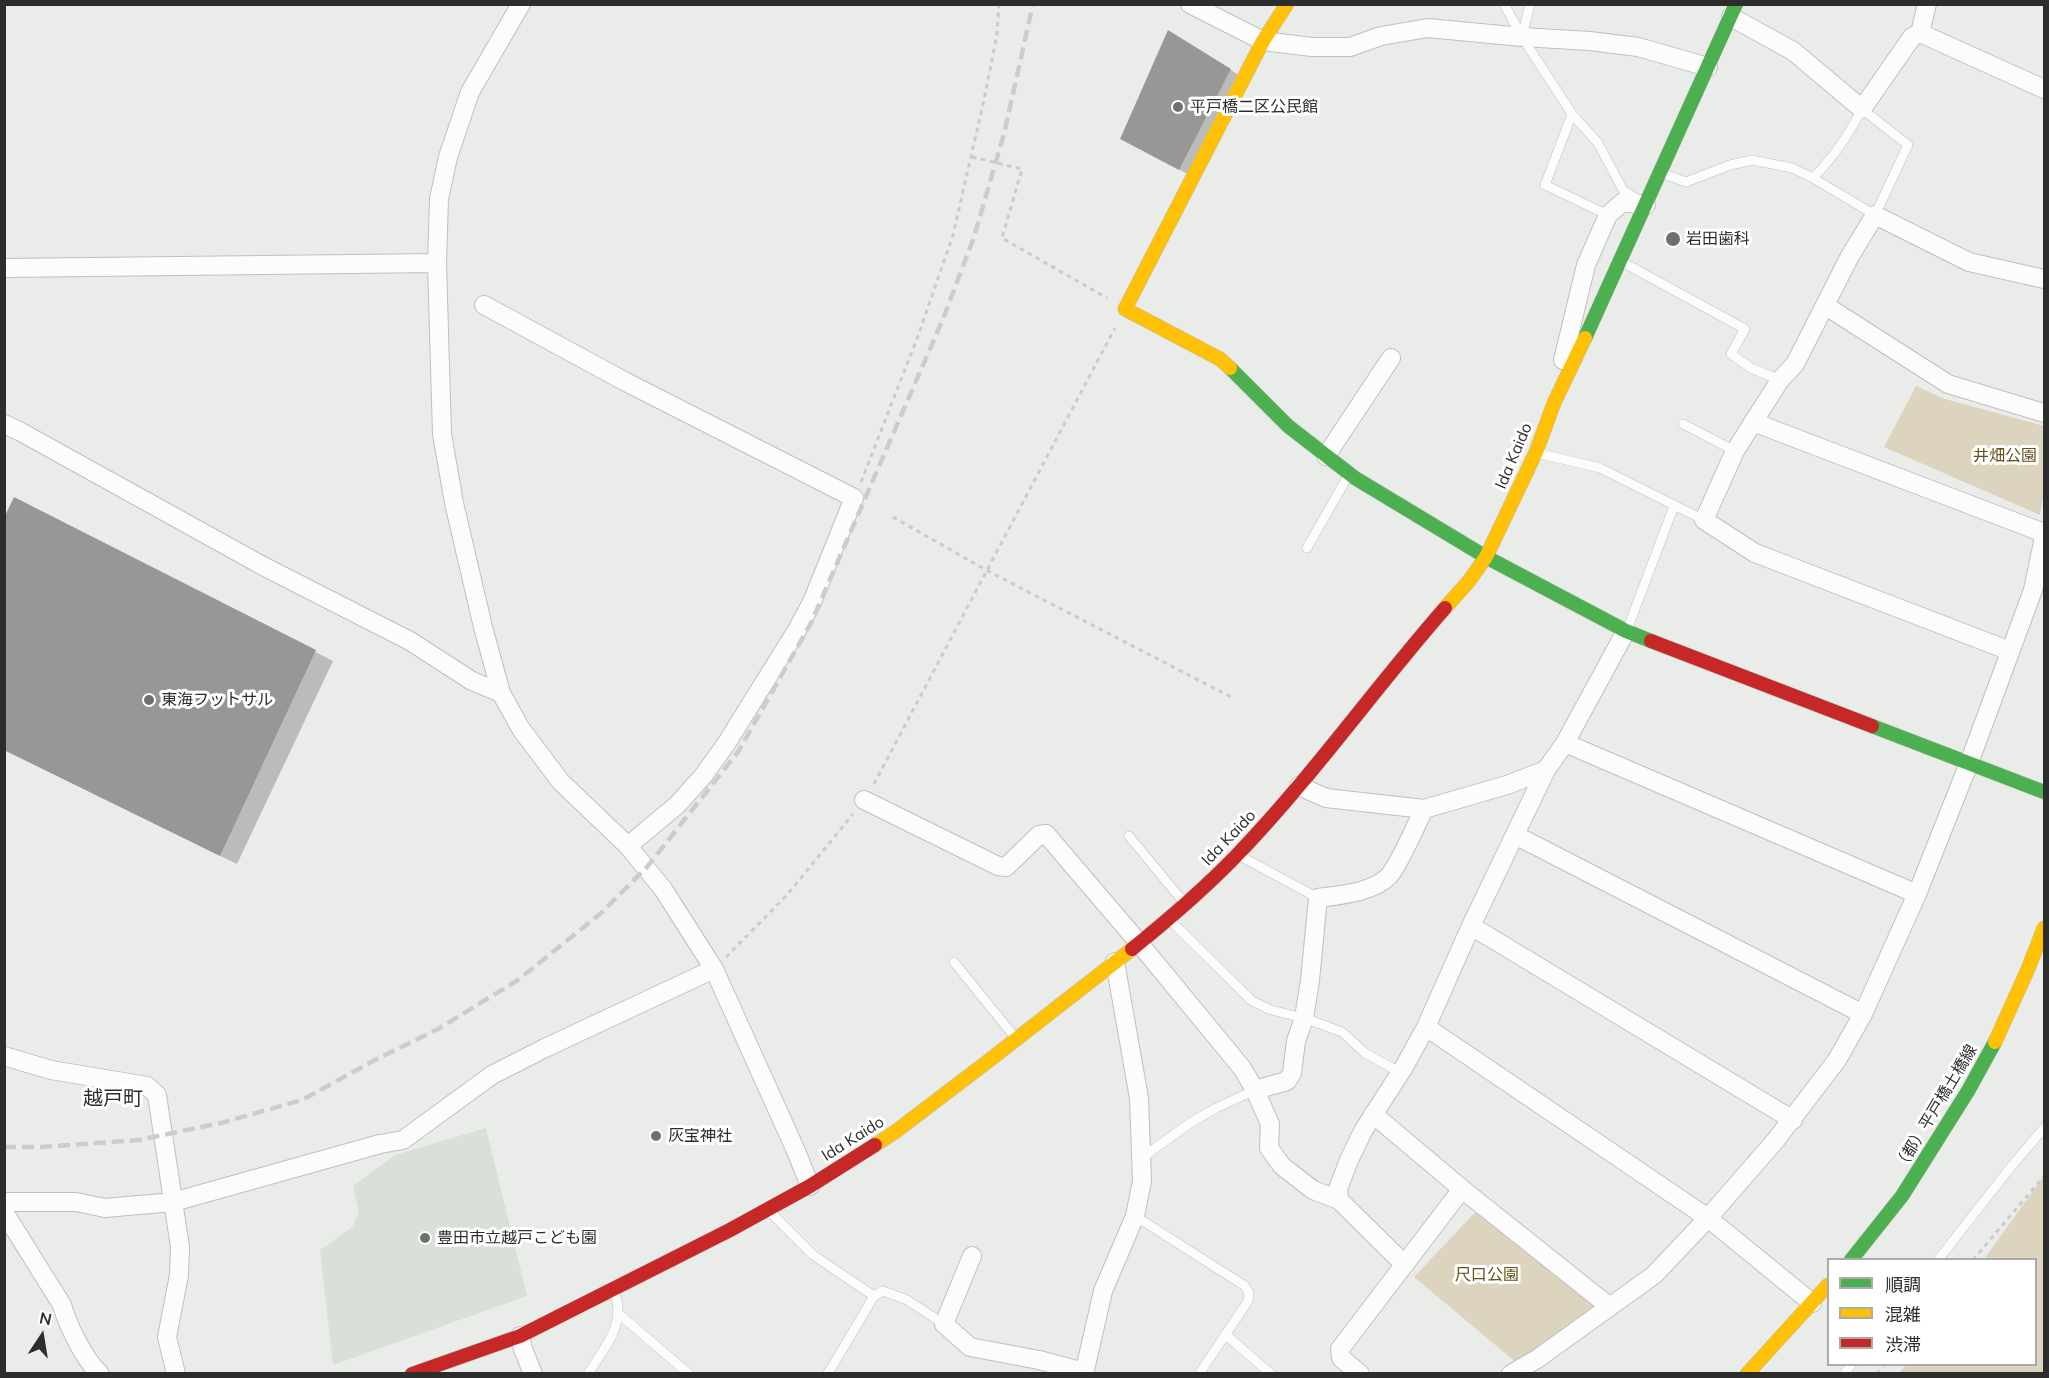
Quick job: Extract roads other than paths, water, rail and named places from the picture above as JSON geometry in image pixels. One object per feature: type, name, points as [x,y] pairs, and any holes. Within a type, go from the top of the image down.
[{"type":"main road","points":[[1287,4],[1263,41],[1125,309],[1220,359],[1288,426],[1349,474],[1486,557],[1626,631],[2044,792]]},
{"type":"main road","name":"Ida Kaido","points":[[412,1374],[520,1335],[810,1186],[895,1132],[1115,962],[1168,918],[1238,854],[1299,786],[1404,656],[1469,581],[1486,557],[1536,452],[1554,403],[1598,311],[1733,11]]},
{"type":"main road","name":"（都）平戸橋土橋線","points":[[1853,1258],[1902,1196],[1968,1091],[1993,1046],[2044,928]]},
{"type":"main road","points":[[1747,1374],[1827,1286]]},
{"type":"street","points":[[521,4],[470,92],[448,156],[439,199],[437,262],[442,434],[454,503],[501,693],[520,729],[561,782],[628,846],[663,889],[714,969],[810,1186]]},
{"type":"street","points":[[1190,4],[1263,41],[1312,47],[1350,48],[1381,36],[1428,28],[1638,47],[1708,67]]},
{"type":"street","points":[[1733,11],[1793,51],[1862,109],[1912,37],[1920,33],[1927,4]]},
{"type":"street","points":[[1920,33],[2044,89]]},
{"type":"street","points":[[1554,403],[1571,321],[1586,265],[1608,214],[1623,202],[1646,205]]},
{"type":"street","points":[[2010,651],[1755,553],[1704,520],[1735,451],[1780,380],[1795,364],[1850,256],[1875,215],[1969,262],[2044,279]]},
{"type":"street","points":[[4,268],[437,262]]},
{"type":"street","points":[[484,304],[624,381],[854,498],[812,602],[726,744],[703,776],[677,805],[628,846]]},
{"type":"street","points":[[1826,306],[1948,384],[2044,412]]},
{"type":"street","points":[[1326,456],[1391,358]]},
{"type":"street","points":[[1511,1374],[1537,1359],[1654,1275],[1708,1218],[1793,1120],[1837,1059],[1863,1014],[1917,894],[1969,764],[2033,590],[2044,535],[1753,422]]},
{"type":"street","points":[[4,424],[263,566],[410,641],[472,681],[501,693]]},
{"type":"street","points":[[1339,1200],[1338,1189],[1363,1131],[1401,1073],[1426,1027],[1471,926],[1546,770],[1565,743],[1626,631]]},
{"type":"street","points":[[1565,743],[1917,894]]},
{"type":"street","points":[[1299,786],[1326,798],[1424,809],[1507,785],[1546,770]]},
{"type":"street","points":[[864,800],[998,866],[1006,867],[1039,835],[1046,834],[1242,1068],[1270,1124],[1269,1148],[1282,1167],[1313,1190],[1339,1200],[1404,1264]]},
{"type":"street","points":[[1255,1090],[1287,1081],[1292,1073],[1296,1041],[1304,1018],[1311,971],[1318,898],[1368,888],[1388,877],[1424,809]]},
{"type":"street","points":[[1515,835],[1863,1014]]},
{"type":"street","points":[[1471,926],[1793,1120]]},
{"type":"street","points":[[972,1256],[944,1324],[970,1347],[1039,1360],[1084,1373],[1104,1291],[1135,1216],[1142,1181],[1143,1157],[1139,1098],[1115,962]]},
{"type":"street","points":[[4,1202],[76,1202],[105,1208],[173,1202],[403,1140],[492,1075],[714,969]]},
{"type":"street","points":[[1426,1027],[1708,1218],[1812,1304]]},
{"type":"street","points":[[4,1056],[51,1070],[147,1086],[157,1095],[180,1247],[179,1275],[167,1337],[176,1374]]},
{"type":"street","points":[[1373,1114],[1462,1189],[1610,1307]]},
{"type":"street","points":[[1360,1374],[1341,1358],[1340,1349],[1462,1189]]},
{"type":"street","points":[[4,1212],[62,1305],[67,1321],[92,1366],[100,1374]]},
{"type":"street","points":[[520,1335],[533,1374]]},
{"type":"lane","points":[[1504,4],[1522,38],[1572,114],[1598,143],[1623,190],[1646,205]]},
{"type":"lane","points":[[1522,38],[1530,4]]},
{"type":"lane","points":[[1659,173],[1686,182],[1730,165],[1752,160],[1792,168],[1814,178],[1875,215],[1908,145],[1862,109],[1831,160],[1814,178]]},
{"type":"lane","points":[[1572,114],[1545,185],[1608,214]]},
{"type":"lane","points":[[1620,260],[1744,329],[1731,354],[1751,368],[1780,380]]},
{"type":"lane","points":[[1683,424],[1735,451]]},
{"type":"lane","points":[[1536,452],[1600,468],[1704,520]]},
{"type":"lane","points":[[1307,548],[1349,474]]},
{"type":"lane","points":[[1626,631],[1674,506]]},
{"type":"lane","points":[[1129,836],[1185,903]]},
{"type":"lane","points":[[1238,854],[1318,898]]},
{"type":"lane","points":[[1168,918],[1252,1001],[1272,1010],[1304,1018],[1342,1032],[1365,1053],[1401,1073]]},
{"type":"lane","points":[[954,962],[1016,1038]]},
{"type":"lane","points":[[1143,1157],[1190,1123],[1255,1090]]},
{"type":"lane","points":[[1940,1258],[2044,1128]]},
{"type":"lane","points":[[767,1210],[813,1255],[874,1296]]},
{"type":"lane","points":[[1135,1216],[1245,1286],[1249,1293],[1248,1301],[1199,1374]]},
{"type":"lane","points":[[588,1374],[614,1331],[619,1314],[620,1306],[613,1289]]},
{"type":"lane","points":[[826,1374],[874,1296],[883,1292],[907,1300],[944,1324]]},
{"type":"lane","points":[[619,1314],[689,1374]]},
{"type":"lane","points":[[1225,1334],[1270,1374]]},
{"type":"railway","points":[[4,1147],[42,1147],[139,1140],[221,1123],[302,1100],[438,1029],[518,980],[600,914],[647,867],[738,752],[811,623],[943,319],[974,237],[1004,134],[1033,4]]},
{"type":"place","name":"平戸橋二区公民館","points":[[1178,107]]},
{"type":"place","name":"岩田歯科","points":[[1673,239]]},
{"type":"place","name":"東海フットサル","points":[[149,700]]},
{"type":"place","name":"灰宝神社","points":[[656,1136]]},
{"type":"place","name":"豊田市立越戸こども園","points":[[425,1238]]},
{"type":"district","name":"越戸町","points":[[113,1099]]},
{"type":"park label","name":"井畑公園","points":[[2005,456]]},
{"type":"park label","name":"尺口公園","points":[[1487,1275]]}]
